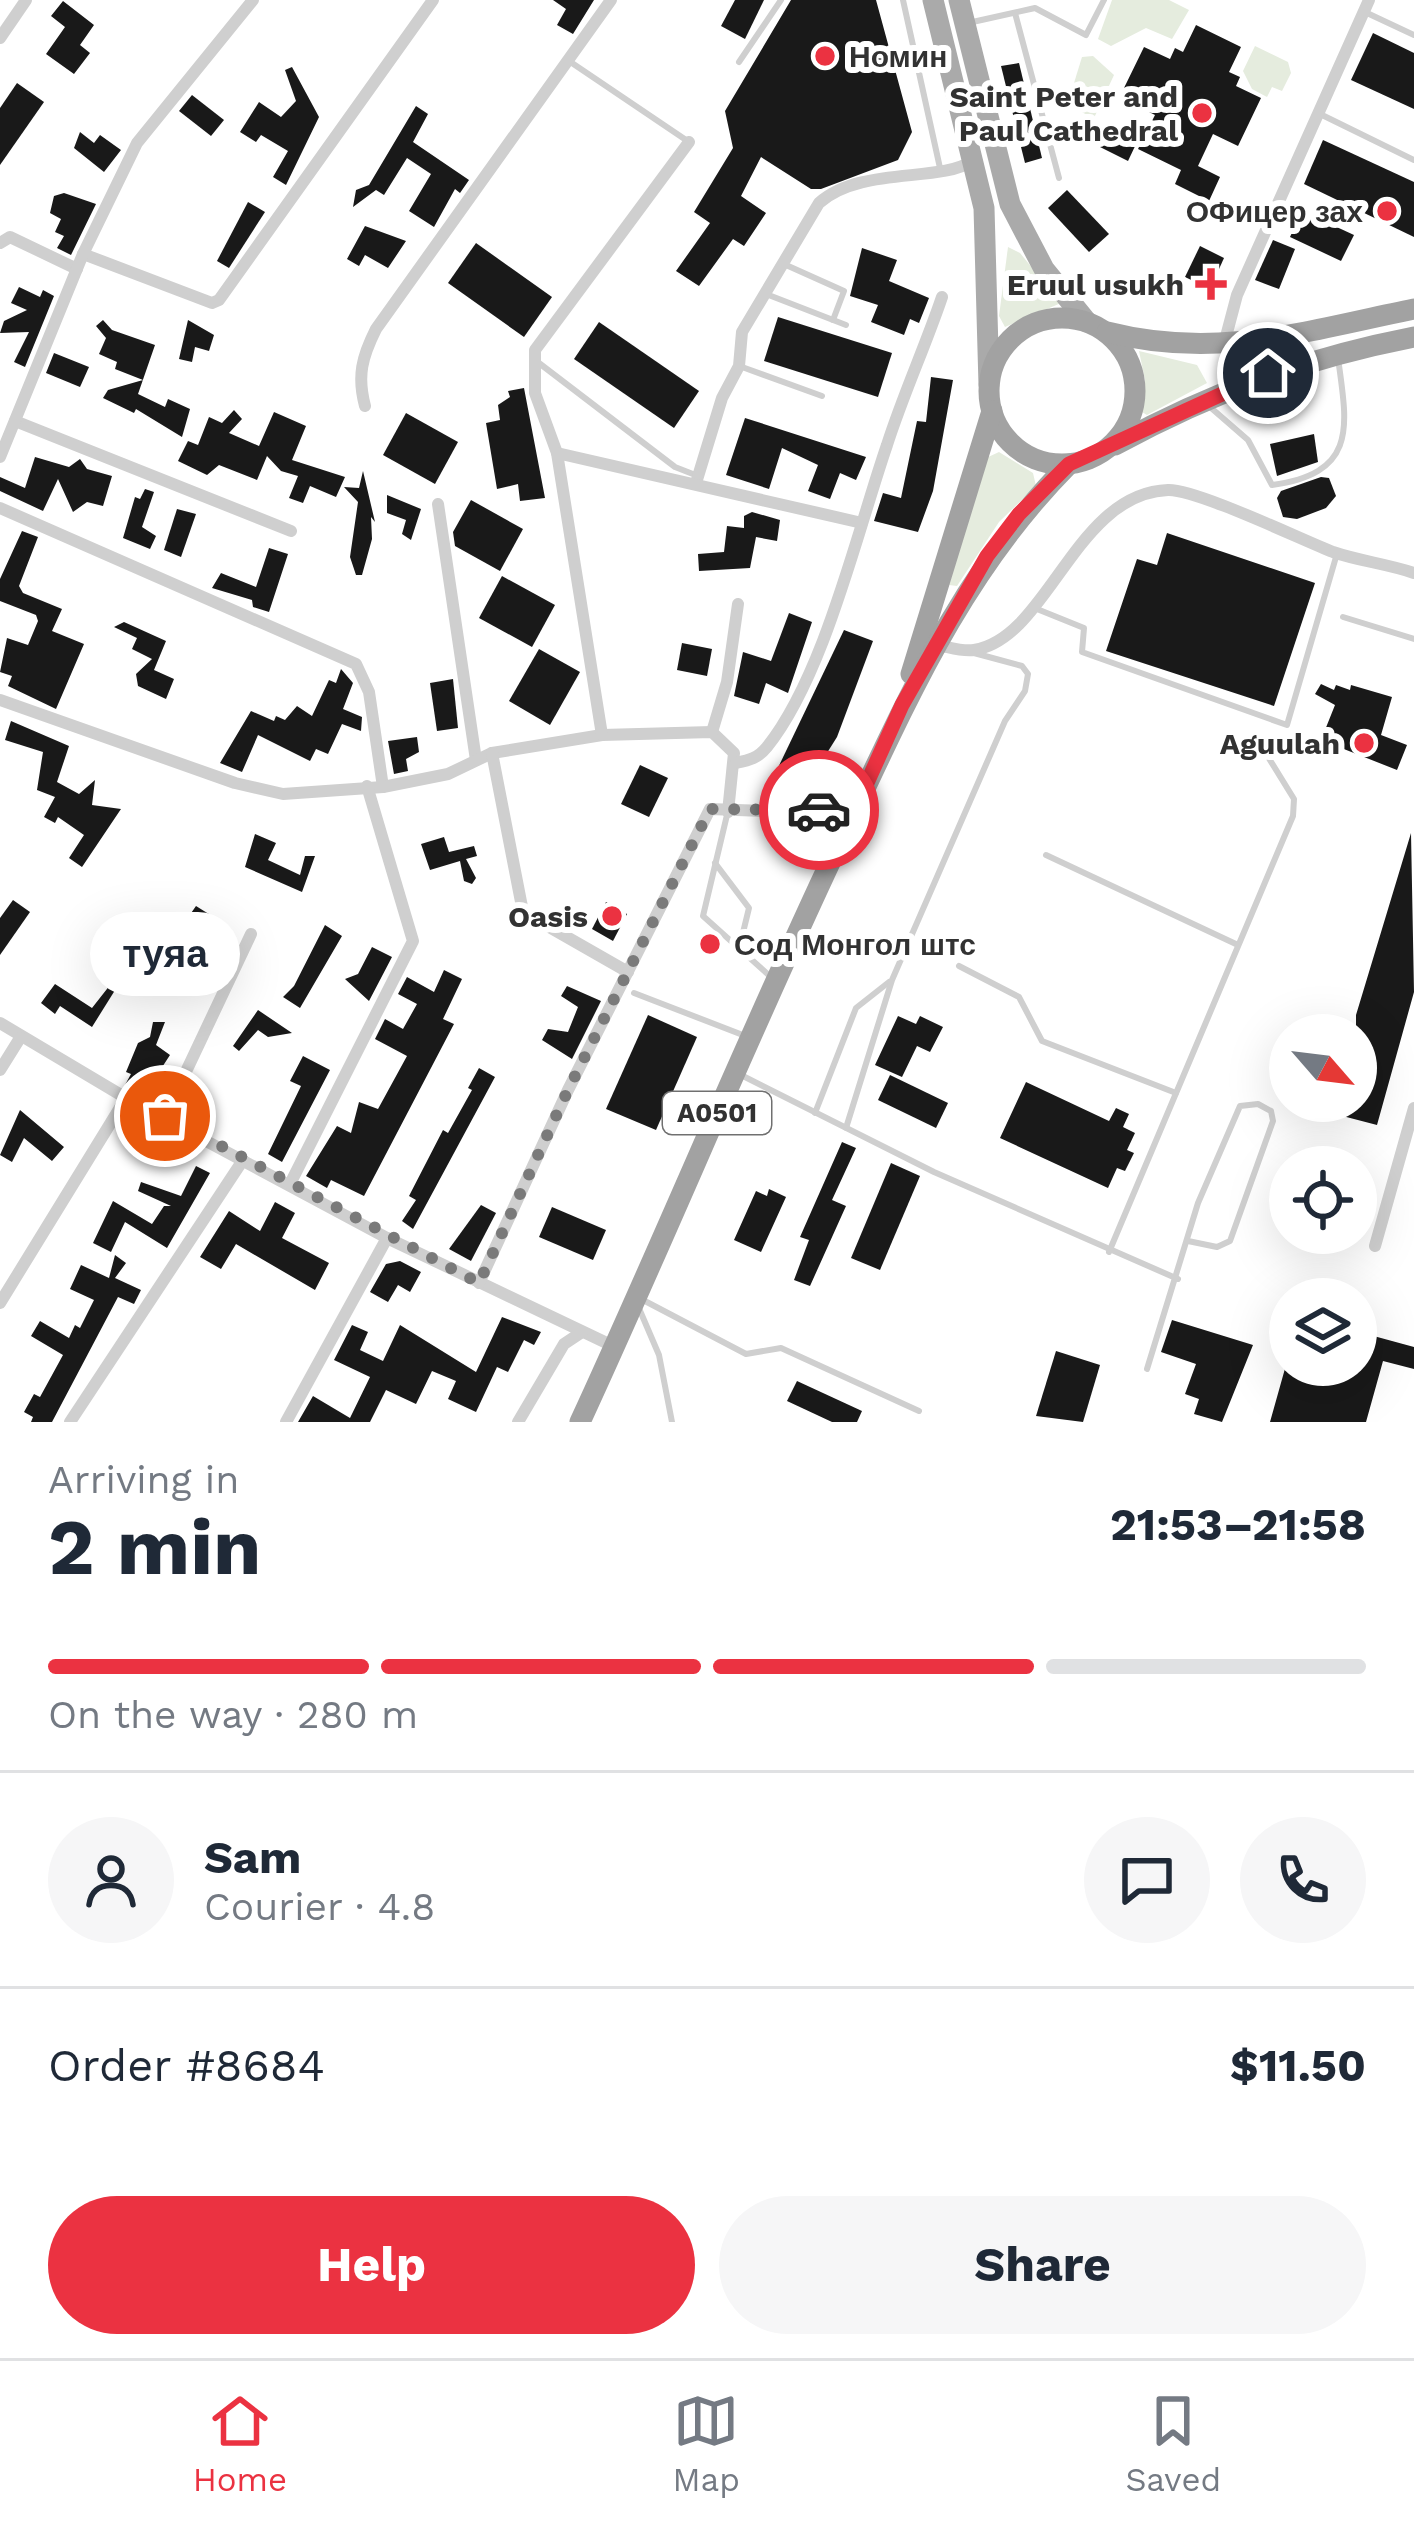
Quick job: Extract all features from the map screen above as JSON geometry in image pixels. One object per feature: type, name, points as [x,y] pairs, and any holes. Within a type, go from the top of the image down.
[{"type":"highway","points":[[989,386],[1006,344],[1042,320],[1096,327],[1156,344],[1223,345],[1414,309]]},
{"type":"highway","points":[[1094,457],[1112,445],[1134,409],[1131,366],[1096,327]]},
{"type":"highway","points":[[992,411],[1003,434],[1021,452],[1044,462],[1069,464],[1094,457],[1204,400],[1299,362],[1414,337]]},
{"type":"highway","name":"A0501","points":[[902,705],[992,411],[989,386]]},
{"type":"highway","name":"A0501","points":[[580,1422],[773,979],[902,705],[987,556],[1069,464]]},
{"type":"main road","points":[[933,0],[984,208],[989,386]]},
{"type":"main road","points":[[959,0],[1010,204],[1044,269],[1096,327]]},
{"type":"street","points":[[0,38],[26,0]]},
{"type":"street","points":[[0,457],[83,254],[137,143],[253,0]]},
{"type":"street","points":[[83,254],[212,303],[219,300],[433,0]]},
{"type":"street","points":[[364,406],[359,384],[363,356],[376,329],[611,0]]},
{"type":"street","points":[[1223,345],[1237,295],[1366,6]]},
{"type":"street","points":[[602,734],[557,453],[541,416],[532,358],[689,142]]},
{"type":"street","points":[[697,479],[722,398],[739,366],[742,332],[763,292],[830,194],[963,167],[975,159]]},
{"type":"street","points":[[0,243],[10,237],[77,269]]},
{"type":"street","points":[[736,763],[760,755],[784,723],[848,572],[942,297]]},
{"type":"street","points":[[15,421],[291,531]]},
{"type":"street","points":[[557,453],[697,479],[862,524]]},
{"type":"street","points":[[937,645],[964,651],[988,646],[1031,607],[1100,521],[1128,499],[1171,490],[1337,553],[1414,573]]},
{"type":"street","points":[[438,504],[476,760]]},
{"type":"street","points":[[0,508],[356,664],[369,692],[383,787]]},
{"type":"street","points":[[712,732],[727,682],[738,604]]},
{"type":"street","points":[[0,700],[283,794],[383,787],[448,774],[492,753],[602,734],[712,732],[730,746],[736,763],[728,812]]},
{"type":"street","points":[[492,753],[523,912],[628,972]]},
{"type":"street","points":[[290,1184],[413,941],[367,786]]},
{"type":"street","points":[[479,1283],[710,809],[853,814]]},
{"type":"street","points":[[165,1116],[251,934]]},
{"type":"street","points":[[0,1023],[126,1098],[386,1238],[614,1346]]},
{"type":"street","points":[[0,1070],[20,1038]]},
{"type":"street","points":[[0,1303],[126,1098]]},
{"type":"street","points":[[1377,1239],[1414,1108]]},
{"type":"street","points":[[70,1422],[243,1160]]},
{"type":"street","points":[[286,1422],[386,1238]]},
{"type":"street","points":[[518,1422],[564,1343],[582,1332]]},
{"type":"lane","points":[[739,62],[781,0]]},
{"type":"lane","points":[[903,0],[940,168]]},
{"type":"lane","points":[[965,23],[1035,8],[1086,35],[1104,0]]},
{"type":"lane","points":[[1366,6],[1414,35]]},
{"type":"lane","points":[[1015,13],[1059,178]]},
{"type":"lane","points":[[569,61],[689,142]]},
{"type":"lane","points":[[1317,113],[1414,160]]},
{"type":"lane","points":[[783,264],[841,286],[845,300],[832,320]]},
{"type":"lane","points":[[763,292],[846,326]]},
{"type":"lane","points":[[1204,400],[1248,440],[1272,484],[1286,483],[1325,466],[1342,444],[1349,419],[1337,352]]},
{"type":"lane","points":[[532,358],[697,479]]},
{"type":"lane","points":[[739,366],[822,395]]},
{"type":"lane","points":[[1031,607],[1084,628],[1082,652],[1287,725],[1337,553]]},
{"type":"lane","points":[[1343,617],[1414,639]]},
{"type":"lane","points":[[846,1128],[892,980],[1005,721],[1025,691],[1028,674],[1022,666],[964,651]]},
{"type":"lane","points":[[1109,1252],[1293,816],[1294,799],[1265,752]]},
{"type":"lane","points":[[728,812],[703,916],[773,979]]},
{"type":"lane","points":[[1046,855],[1238,945]]},
{"type":"lane","points":[[715,863],[749,908],[739,950]]},
{"type":"lane","points":[[959,966],[1019,997],[1042,1041],[1176,1093]]},
{"type":"lane","points":[[815,1112],[856,1008],[892,980]]},
{"type":"lane","points":[[634,993],[749,1037]]},
{"type":"lane","points":[[734,1072],[1109,1252],[1178,1279]]},
{"type":"lane","points":[[1147,1369],[1188,1241],[1229,1121],[1240,1106],[1258,1103],[1271,1111],[1273,1121],[1230,1241],[1217,1246],[1188,1241]]},
{"type":"lane","points":[[634,1297],[703,1327],[746,1354],[781,1348],[919,1412]]},
{"type":"lane","points":[[634,1297],[659,1355],[672,1422]]},
{"type":"shaded area","points":[[1112,0],[1169,0],[1189,10],[1172,39],[1146,28],[1111,46],[1098,39]]},
{"type":"shaded area","points":[[1255,46],[1288,62],[1291,73],[1282,91],[1272,87],[1267,97],[1252,89],[1243,71]]},
{"type":"shaded area","points":[[1093,56],[1114,75],[1094,118],[1077,110],[1074,83],[1082,57]]},
{"type":"shaded area","points":[[1008,247],[1020,253],[1061,303],[1005,327],[999,316]]},
{"type":"shaded area","points":[[1139,351],[1197,365],[1207,383],[1147,415],[1142,412],[1145,380]]},
{"type":"shaded area","points":[[999,452],[1033,473],[1036,486],[999,522],[957,586],[949,585],[986,458]]},
{"type":"building","points":[[553,0],[594,0],[573,34],[557,25],[566,9]]},
{"type":"building","points":[[735,0],[764,0],[745,39],[721,26]]},
{"type":"building","name":"Номин","points":[[791,0],[876,0],[912,132],[898,160],[821,189],[811,189],[761,157],[741,196],[766,213],[744,246],[733,239],[699,286],[676,271],[710,223],[694,212],[733,148],[725,111]]},
{"type":"building","points":[[63,1],[94,25],[80,45],[90,53],[74,74],[46,54],[65,27],[51,16]]},
{"type":"building","name":"Saint Peter and Paul Cathedral","points":[[1196,25],[1241,47],[1229,72],[1240,77],[1236,86],[1261,98],[1238,146],[1213,134],[1198,166],[1220,177],[1209,201],[1175,184],[1181,170],[1138,149],[1155,115],[1145,110],[1150,101],[1124,88],[1144,47],[1170,59],[1175,48],[1183,52]]},
{"type":"building","points":[[1373,33],[1414,53],[1414,109],[1351,80]]},
{"type":"building","points":[[1019,63],[1042,158],[1025,163],[1001,66]]},
{"type":"building","points":[[292,67],[319,117],[286,185],[273,177],[288,151],[261,135],[256,142],[240,132],[259,102],[281,117],[296,101],[285,70]]},
{"type":"building","points":[[17,83],[44,102],[0,165],[0,108]]},
{"type":"building","points":[[192,95],[224,120],[211,136],[179,111]]},
{"type":"building","points":[[416,106],[428,114],[413,142],[469,180],[460,193],[455,189],[434,227],[409,211],[431,174],[407,158],[384,195],[376,190],[353,207],[356,190],[369,185]]},
{"type":"building","points":[[1105,127],[1137,142],[1128,161],[1096,145]]},
{"type":"building","points":[[80,132],[94,143],[100,135],[121,150],[104,172],[74,148]]},
{"type":"building","name":"ОФицер зах","points":[[1323,140],[1414,182],[1414,237],[1304,184]]},
{"type":"building","points":[[1067,190],[1109,234],[1089,252],[1048,208]]},
{"type":"building","points":[[64,193],[96,204],[71,255],[57,248],[64,236],[55,232],[61,219],[50,213],[54,196]]},
{"type":"building","points":[[248,202],[265,212],[229,268],[217,261]]},
{"type":"building","points":[[1302,211],[1354,235],[1341,261],[1290,237]]},
{"type":"building","points":[[365,226],[406,241],[388,268],[365,255],[359,266],[347,259]]},
{"type":"building","points":[[1273,240],[1295,249],[1279,289],[1255,280]]},
{"type":"building","points":[[476,243],[552,297],[524,337],[448,283]]},
{"type":"building","points":[[1200,246],[1224,258],[1210,289],[1185,277]]},
{"type":"building","points":[[862,248],[897,260],[889,281],[929,298],[919,323],[910,319],[904,335],[871,322],[878,305],[850,296]]},
{"type":"building","points":[[19,287],[40,297],[43,290],[54,296],[25,367],[14,362],[29,332],[0,333],[4,321],[27,310],[11,303]]},
{"type":"building","points":[[778,317],[892,353],[878,397],[764,361]]},
{"type":"building","points":[[103,320],[112,330],[155,345],[143,380],[115,369],[117,362],[99,354],[106,338],[96,326]]},
{"type":"building","points":[[188,320],[214,335],[209,351],[195,347],[192,362],[179,359]]},
{"type":"building","points":[[599,322],[699,391],[674,428],[574,359]]},
{"type":"building","points":[[54,353],[89,367],[80,387],[46,373]]},
{"type":"building","points":[[931,377],[953,380],[933,491],[918,532],[874,521],[883,493],[901,498],[917,421],[926,422]]},
{"type":"building","points":[[143,380],[138,394],[165,407],[168,399],[190,409],[182,437],[136,409],[134,413],[103,398],[108,390]]},
{"type":"building","points":[[524,388],[545,498],[520,501],[518,484],[497,489],[486,423],[500,420],[498,405],[510,397],[508,391]]},
{"type":"building","points":[[234,410],[242,419],[229,433],[259,446],[274,412],[306,426],[292,460],[345,477],[336,497],[310,486],[303,503],[289,498],[298,476],[281,471],[267,456],[257,480],[219,465],[207,475],[178,461],[188,441],[198,445],[209,417],[222,423]]},
{"type":"building","points":[[406,413],[458,442],[435,484],[383,455]]},
{"type":"building","points":[[745,418],[866,457],[856,480],[840,473],[830,499],[808,491],[818,465],[782,448],[769,489],[726,475]]},
{"type":"building","points":[[1314,434],[1318,462],[1277,476],[1270,444]]},
{"type":"building","points":[[35,457],[69,467],[80,459],[87,469],[112,476],[103,506],[87,502],[73,512],[58,479],[43,511],[0,491],[0,477],[25,488]]},
{"type":"building","points":[[363,471],[375,522],[371,517],[372,539],[362,575],[356,575],[350,557],[358,502],[344,487],[359,488]]},
{"type":"building","points":[[1329,478],[1336,496],[1326,508],[1297,519],[1283,517],[1277,498],[1281,491]]},
{"type":"building","points":[[145,489],[154,492],[142,527],[156,536],[150,549],[123,538],[135,497],[140,499]]},
{"type":"building","points":[[387,495],[421,509],[411,540],[402,534],[406,520],[387,513]]},
{"type":"building","points":[[471,500],[523,529],[500,571],[455,546],[453,532]]},
{"type":"building","points":[[177,509],[196,514],[181,557],[164,550]]},
{"type":"building","points":[[752,512],[780,520],[777,541],[756,537],[750,568],[699,571],[698,554],[724,552],[727,526],[744,528],[744,516]]},
{"type":"building","points":[[22,531],[38,537],[19,586],[23,593],[62,609],[52,631],[84,644],[56,709],[8,686],[12,676],[0,672],[7,638],[28,645],[38,621],[36,615],[0,601],[0,579]]},
{"type":"building","points":[[1167,533],[1315,583],[1274,706],[1106,651],[1137,559],[1157,565]]},
{"type":"building","points":[[269,548],[288,554],[269,612],[253,607],[252,600],[212,588],[221,573],[256,587]]},
{"type":"building","points":[[502,576],[555,605],[532,647],[479,618]]},
{"type":"building","points":[[789,613],[812,622],[788,693],[766,683],[759,704],[734,696],[743,652],[771,661]]},
{"type":"building","points":[[124,622],[166,641],[154,670],[174,679],[166,699],[138,686],[136,674],[152,659],[132,649],[137,638],[114,627]]},
{"type":"building","points":[[844,630],[873,641],[837,737],[805,788],[775,774]]},
{"type":"building","points":[[682,643],[712,649],[707,676],[677,670]]},
{"type":"building","points":[[539,649],[580,672],[550,725],[509,701]]},
{"type":"building","points":[[341,669],[353,683],[343,709],[362,717],[361,731],[342,724],[328,754],[316,749],[310,761],[258,735],[242,772],[220,763],[251,711],[274,721],[276,716],[285,720],[297,706],[312,716],[329,680],[336,683]]},
{"type":"building","points":[[453,679],[458,728],[437,731],[430,683]]},
{"type":"building","points":[[1321,684],[1334,690],[1336,685],[1350,690],[1351,685],[1392,697],[1381,735],[1407,745],[1397,770],[1321,740],[1335,705],[1315,694]]},
{"type":"building","points":[[11,721],[69,746],[57,782],[79,794],[95,780],[92,805],[121,809],[82,867],[69,858],[84,835],[58,817],[55,823],[44,817],[55,797],[37,790],[43,752],[5,740]]},
{"type":"building","points":[[417,737],[419,752],[406,759],[408,771],[394,774],[388,741]]},
{"type":"building","points":[[640,765],[668,778],[649,817],[621,804]]},
{"type":"building","points":[[1411,833],[1414,992],[1377,1125],[1366,1122],[1377,1122],[1377,1014],[1356,1014]]},
{"type":"building","points":[[255,834],[276,843],[268,860],[300,875],[305,856],[315,856],[302,892],[245,867]]},
{"type":"building","points":[[444,837],[449,852],[474,846],[477,856],[466,859],[476,878],[472,884],[464,881],[460,861],[430,870],[421,844]]},
{"type":"building","points":[[13,900],[30,912],[0,955],[0,918]]},
{"type":"building","name":"Oasis","points":[[606,902],[627,914],[613,941],[592,929]]},
{"type":"building","points":[[196,906],[212,916],[206,927],[235,943],[230,955],[198,939],[192,954],[182,953],[190,935],[180,929]]},
{"type":"building","points":[[325,925],[342,936],[300,1008],[283,997],[294,986]]},
{"type":"building","points":[[372,947],[392,957],[369,1001],[345,979],[358,974]]},
{"type":"building","points":[[136,952],[145,953],[145,963],[123,991],[117,987],[92,1027],[60,1006],[55,1014],[41,1003],[55,984],[92,1008]]},
{"type":"building","points":[[444,970],[462,979],[443,1019],[454,1024],[364,1196],[331,1180],[327,1188],[306,1176],[337,1126],[351,1133],[359,1102],[378,1109],[407,1056],[375,1039],[385,1019],[403,1029],[417,1004],[398,994],[407,977],[434,992]]},
{"type":"building","points":[[567,986],[601,1001],[572,1059],[542,1040],[548,1029],[568,1032],[578,1007],[561,996]]},
{"type":"building","points":[[258,1010],[292,1033],[268,1037],[258,1030],[239,1051],[233,1046]]},
{"type":"building","points":[[648,1015],[697,1037],[656,1130],[606,1109]]},
{"type":"building","points":[[898,1016],[916,1024],[920,1016],[943,1027],[930,1052],[917,1046],[902,1077],[875,1065]]},
{"type":"building","points":[[153,1022],[165,1022],[156,1045],[170,1055],[144,1095],[125,1085],[131,1074],[126,1072],[138,1043],[150,1037]]},
{"type":"building","points":[[303,1056],[330,1070],[282,1162],[268,1154],[301,1086],[290,1081]]},
{"type":"building","points":[[479,1068],[495,1077],[413,1229],[402,1221],[416,1200],[409,1196],[443,1130],[448,1133],[472,1090],[468,1088]]},
{"type":"building","points":[[890,1075],[948,1103],[936,1128],[878,1100]]},
{"type":"building","points":[[1026,1082],[1109,1121],[1116,1108],[1129,1114],[1123,1127],[1135,1133],[1127,1150],[1134,1153],[1125,1171],[1117,1168],[1108,1188],[1000,1138]]},
{"type":"building","points":[[20,1110],[64,1147],[52,1161],[24,1138],[12,1162],[0,1155]]},
{"type":"building","points":[[842,1142],[856,1148],[832,1200],[846,1206],[810,1286],[794,1280],[809,1240],[800,1237]]},
{"type":"building","points":[[891,1163],[920,1176],[880,1270],[851,1258]]},
{"type":"building","points":[[196,1166],[210,1173],[167,1248],[125,1222],[111,1252],[93,1243],[113,1201],[152,1224],[164,1206],[171,1206],[138,1191],[141,1182],[181,1196]]},
{"type":"building","points":[[769,1189],[786,1197],[761,1252],[734,1240],[756,1191],[767,1196]]},
{"type":"building","points":[[275,1202],[295,1213],[282,1238],[329,1263],[315,1290],[236,1244],[221,1269],[200,1257],[229,1211],[260,1231]]},
{"type":"building","points":[[481,1205],[496,1213],[471,1261],[449,1249]]},
{"type":"building","points":[[552,1207],[606,1230],[593,1260],[539,1237]]},
{"type":"building","points":[[115,1255],[126,1263],[115,1278],[141,1290],[134,1304],[118,1297],[52,1422],[31,1422],[33,1417],[24,1412],[34,1394],[40,1397],[63,1355],[31,1336],[40,1321],[69,1338],[75,1325],[80,1328],[94,1300],[70,1289],[81,1265],[109,1278]]},
{"type":"building","points":[[400,1261],[421,1272],[410,1292],[398,1285],[388,1302],[370,1292],[386,1264]]},
{"type":"building","points":[[502,1317],[541,1332],[534,1345],[524,1340],[508,1372],[497,1367],[476,1412],[448,1399],[456,1381],[432,1371],[416,1404],[386,1390],[370,1422],[298,1422],[313,1396],[350,1418],[370,1377],[334,1360],[352,1325],[368,1332],[360,1350],[383,1361],[400,1325],[476,1372]]},
{"type":"building","points":[[1172,1320],[1253,1345],[1222,1422],[1194,1414],[1199,1399],[1185,1394],[1196,1364],[1161,1352]]},
{"type":"building","points":[[1377,1337],[1414,1347],[1414,1369],[1383,1361],[1377,1383]]},
{"type":"building","points":[[1056,1351],[1100,1365],[1083,1422],[1036,1416]]},
{"type":"building","points":[[797,1381],[862,1411],[857,1422],[832,1422],[787,1401]]},
{"type":"building","points":[[1280,1386],[1376,1386],[1366,1422],[1270,1422]]},
{"type":"way so far","points":[[165,1116],[386,1238],[479,1283],[568,1090],[710,809],[819,810]]},
{"type":"place","name":"Номин","points":[[825,56]]},
{"type":"place","name":"Saint Peter and Paul Cathedral","points":[[1202,113]]},
{"type":"place","name":"ОФицер зах","points":[[1387,211]]},
{"type":"place","name":"Eruul usukh","points":[[1211,284]]},
{"type":"place","name":"Aguulah","points":[[1364,743]]},
{"type":"place","name":"Oasis","points":[[612,916]]},
{"type":"place","name":"Сод Монгол штс","points":[[710,944]]},
{"type":"place","name":"туяа","points":[[165,1116]]},
{"type":"route","points":[[819,810],[853,814],[902,705],[987,556],[1019,514],[1069,464],[1094,457],[1164,418],[1268,373]]}]
